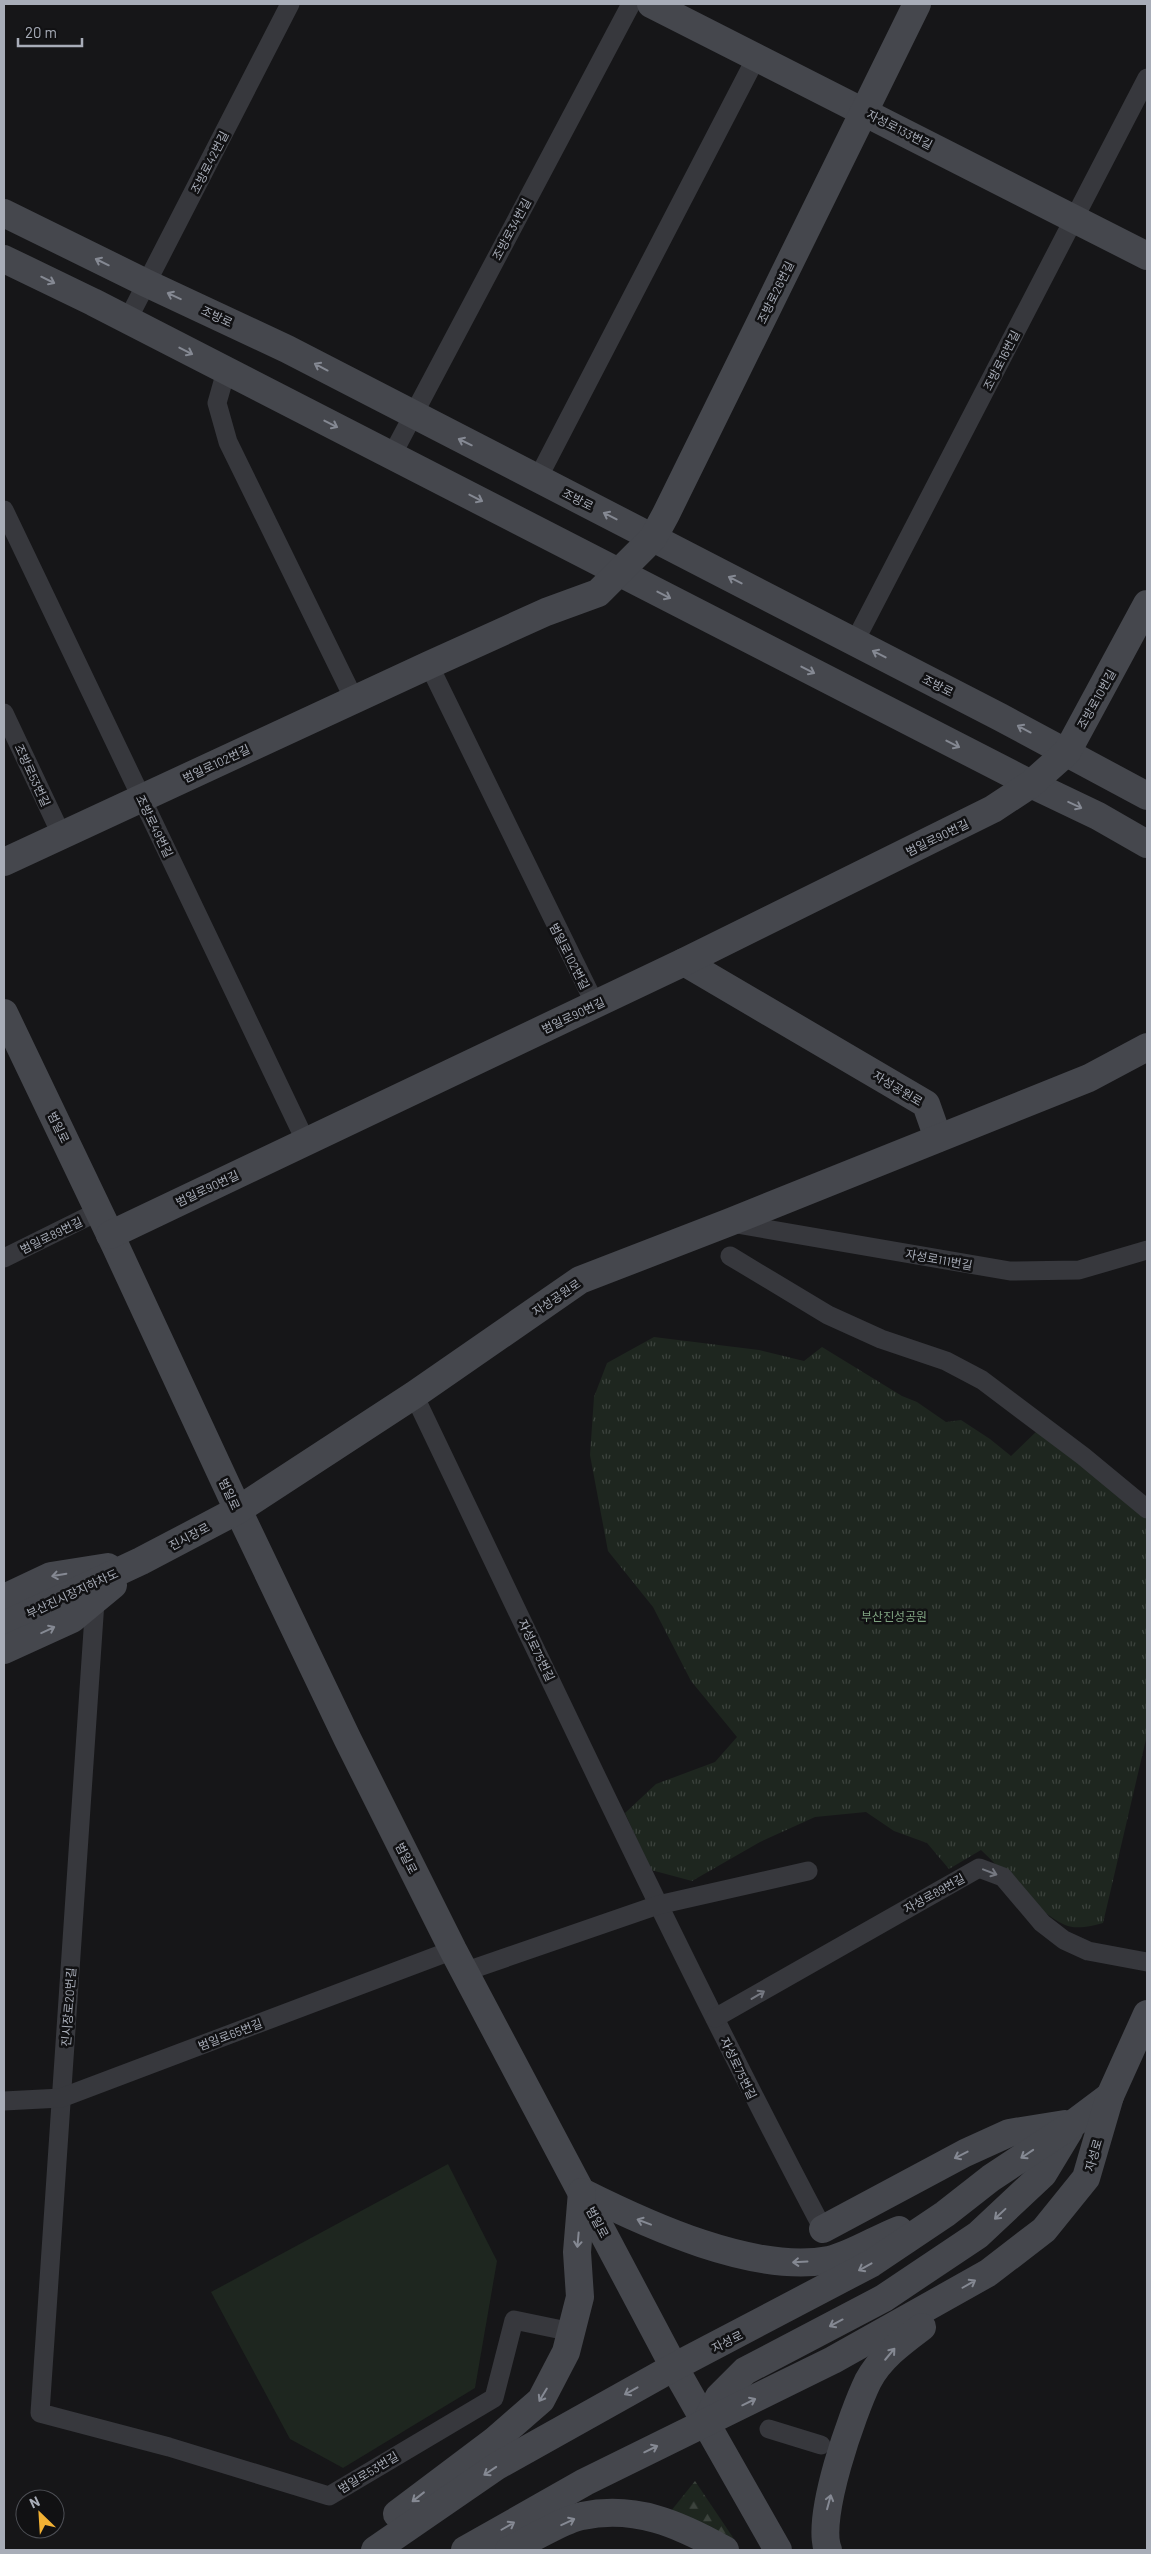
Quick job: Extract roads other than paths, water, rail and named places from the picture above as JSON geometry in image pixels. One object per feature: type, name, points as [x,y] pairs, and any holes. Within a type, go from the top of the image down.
[{"type":"main road","name":"자성로133번길","points":[[651,4],[757,56],[1147,256]]},
{"type":"main road","name":"조방로26번길","points":[[621,572],[653,538],[917,4]]},
{"type":"main road","name":"조방로","points":[[4,212],[146,283],[287,349],[414,416],[855,641],[1147,796]]},
{"type":"main road","points":[[4,259],[621,572],[1031,784],[1098,816],[1147,844]]},
{"type":"main road","name":"범일로102번길","points":[[4,862],[546,612],[598,593],[621,572]]},
{"type":"main road","name":"조방로10번길","points":[[1031,784],[1067,752],[1147,604]]},
{"type":"main road","name":"범일로90번길","points":[[104,1223],[306,1142],[684,962],[993,809],[1031,784]]},
{"type":"main road","name":"자성공원로","points":[[684,962],[926,1104],[938,1138]]},
{"type":"main road","name":"범일로","points":[[4,1013],[348,1740],[459,1961],[674,2367],[778,2550]]},
{"type":"main road","name":"자성공원로","points":[[238,1510],[414,1396],[580,1280],[1089,1078],[1147,1047]]},
{"type":"main road","name":"자성공원로","points":[[1089,1078],[1147,1063]]},
{"type":"main road","name":"진시장로","points":[[141,1561],[238,1510]]},
{"type":"main road","points":[[4,1598],[51,1576],[141,1561]]},
{"type":"main road","points":[[4,1650],[72,1619],[141,1561]]},
{"type":"main road","name":"부산진시장지하차도","points":[[4,1625],[141,1561]]},
{"type":"main road","name":"자성로","points":[[465,2550],[585,2482],[834,2360],[988,2273],[1044,2230],[1086,2178],[1110,2096],[1147,2014]]},
{"type":"main road","name":"자성로","points":[[375,2550],[496,2466],[674,2367],[872,2263],[945,2214],[991,2178],[1074,2123],[1110,2096]]},
{"type":"main road","points":[[823,2229],[965,2153],[1009,2133],[1074,2123]]},
{"type":"main road","name":"자성로","points":[[705,2423],[719,2397],[745,2371],[884,2298],[978,2235],[1043,2174],[1074,2123]]},
{"type":"main road","points":[[357,2550],[377,2530],[444,2477],[494,2441],[541,2400],[566,2352],[580,2297],[577,2252],[582,2192],[636,2219],[705,2245],[780,2263],[830,2260],[891,2233],[945,2214]]},
{"type":"main road","points":[[828,2550],[826,2513],[842,2451],[869,2380],[893,2348],[926,2324],[937,2303]]},
{"type":"main road","points":[[508,2550],[580,2516],[624,2512],[660,2519],[725,2550]]},
{"type":"street","name":"조방로42번길","points":[[127,321],[290,4]]},
{"type":"street","name":"조방로34번길","points":[[392,455],[631,4]]},
{"type":"street","points":[[538,478],[757,56]]},
{"type":"street","name":"조방로16번길","points":[[855,641],[1147,78]]},
{"type":"street","points":[[226,371],[217,403],[228,442],[354,699]]},
{"type":"street","name":"조방로49번길","points":[[4,510],[306,1142]]},
{"type":"street","name":"범일로102번길","points":[[429,665],[595,1004]]},
{"type":"street","name":"조방로53번길","points":[[4,713],[62,836]]},
{"type":"street","name":"자성로111번길","points":[[730,1222],[1010,1271],[1079,1270],[1147,1250]]},
{"type":"street","name":"범일로89번길","points":[[4,1258],[104,1223]]},
{"type":"street","points":[[730,1256],[835,1318],[881,1339],[946,1361],[982,1380],[1083,1456],[1147,1509]]},
{"type":"street","name":"자성로75번길","points":[[414,1396],[658,1906],[715,2018],[745,2083],[823,2229]]},
{"type":"street","name":"진시장로20번길","points":[[40,2413],[95,1601]]},
{"type":"street","name":"자성로89번길","points":[[715,2018],[979,1868],[1003,1877],[1042,1922],[1064,1940],[1088,1951],[1147,1962]]},
{"type":"street","points":[[459,1961],[658,1906],[808,1871]]},
{"type":"street","name":"범일로65번길","points":[[4,2101],[61,2098],[459,1961]]},
{"type":"street","name":"범일로53번길","points":[[40,2413],[169,2447],[329,2496],[494,2398],[514,2320],[572,2332]]},
{"type":"street","points":[[768,2429],[821,2444]]},
{"type":"park label","name":"부산진성공원","points":[[894,1616]]}]
